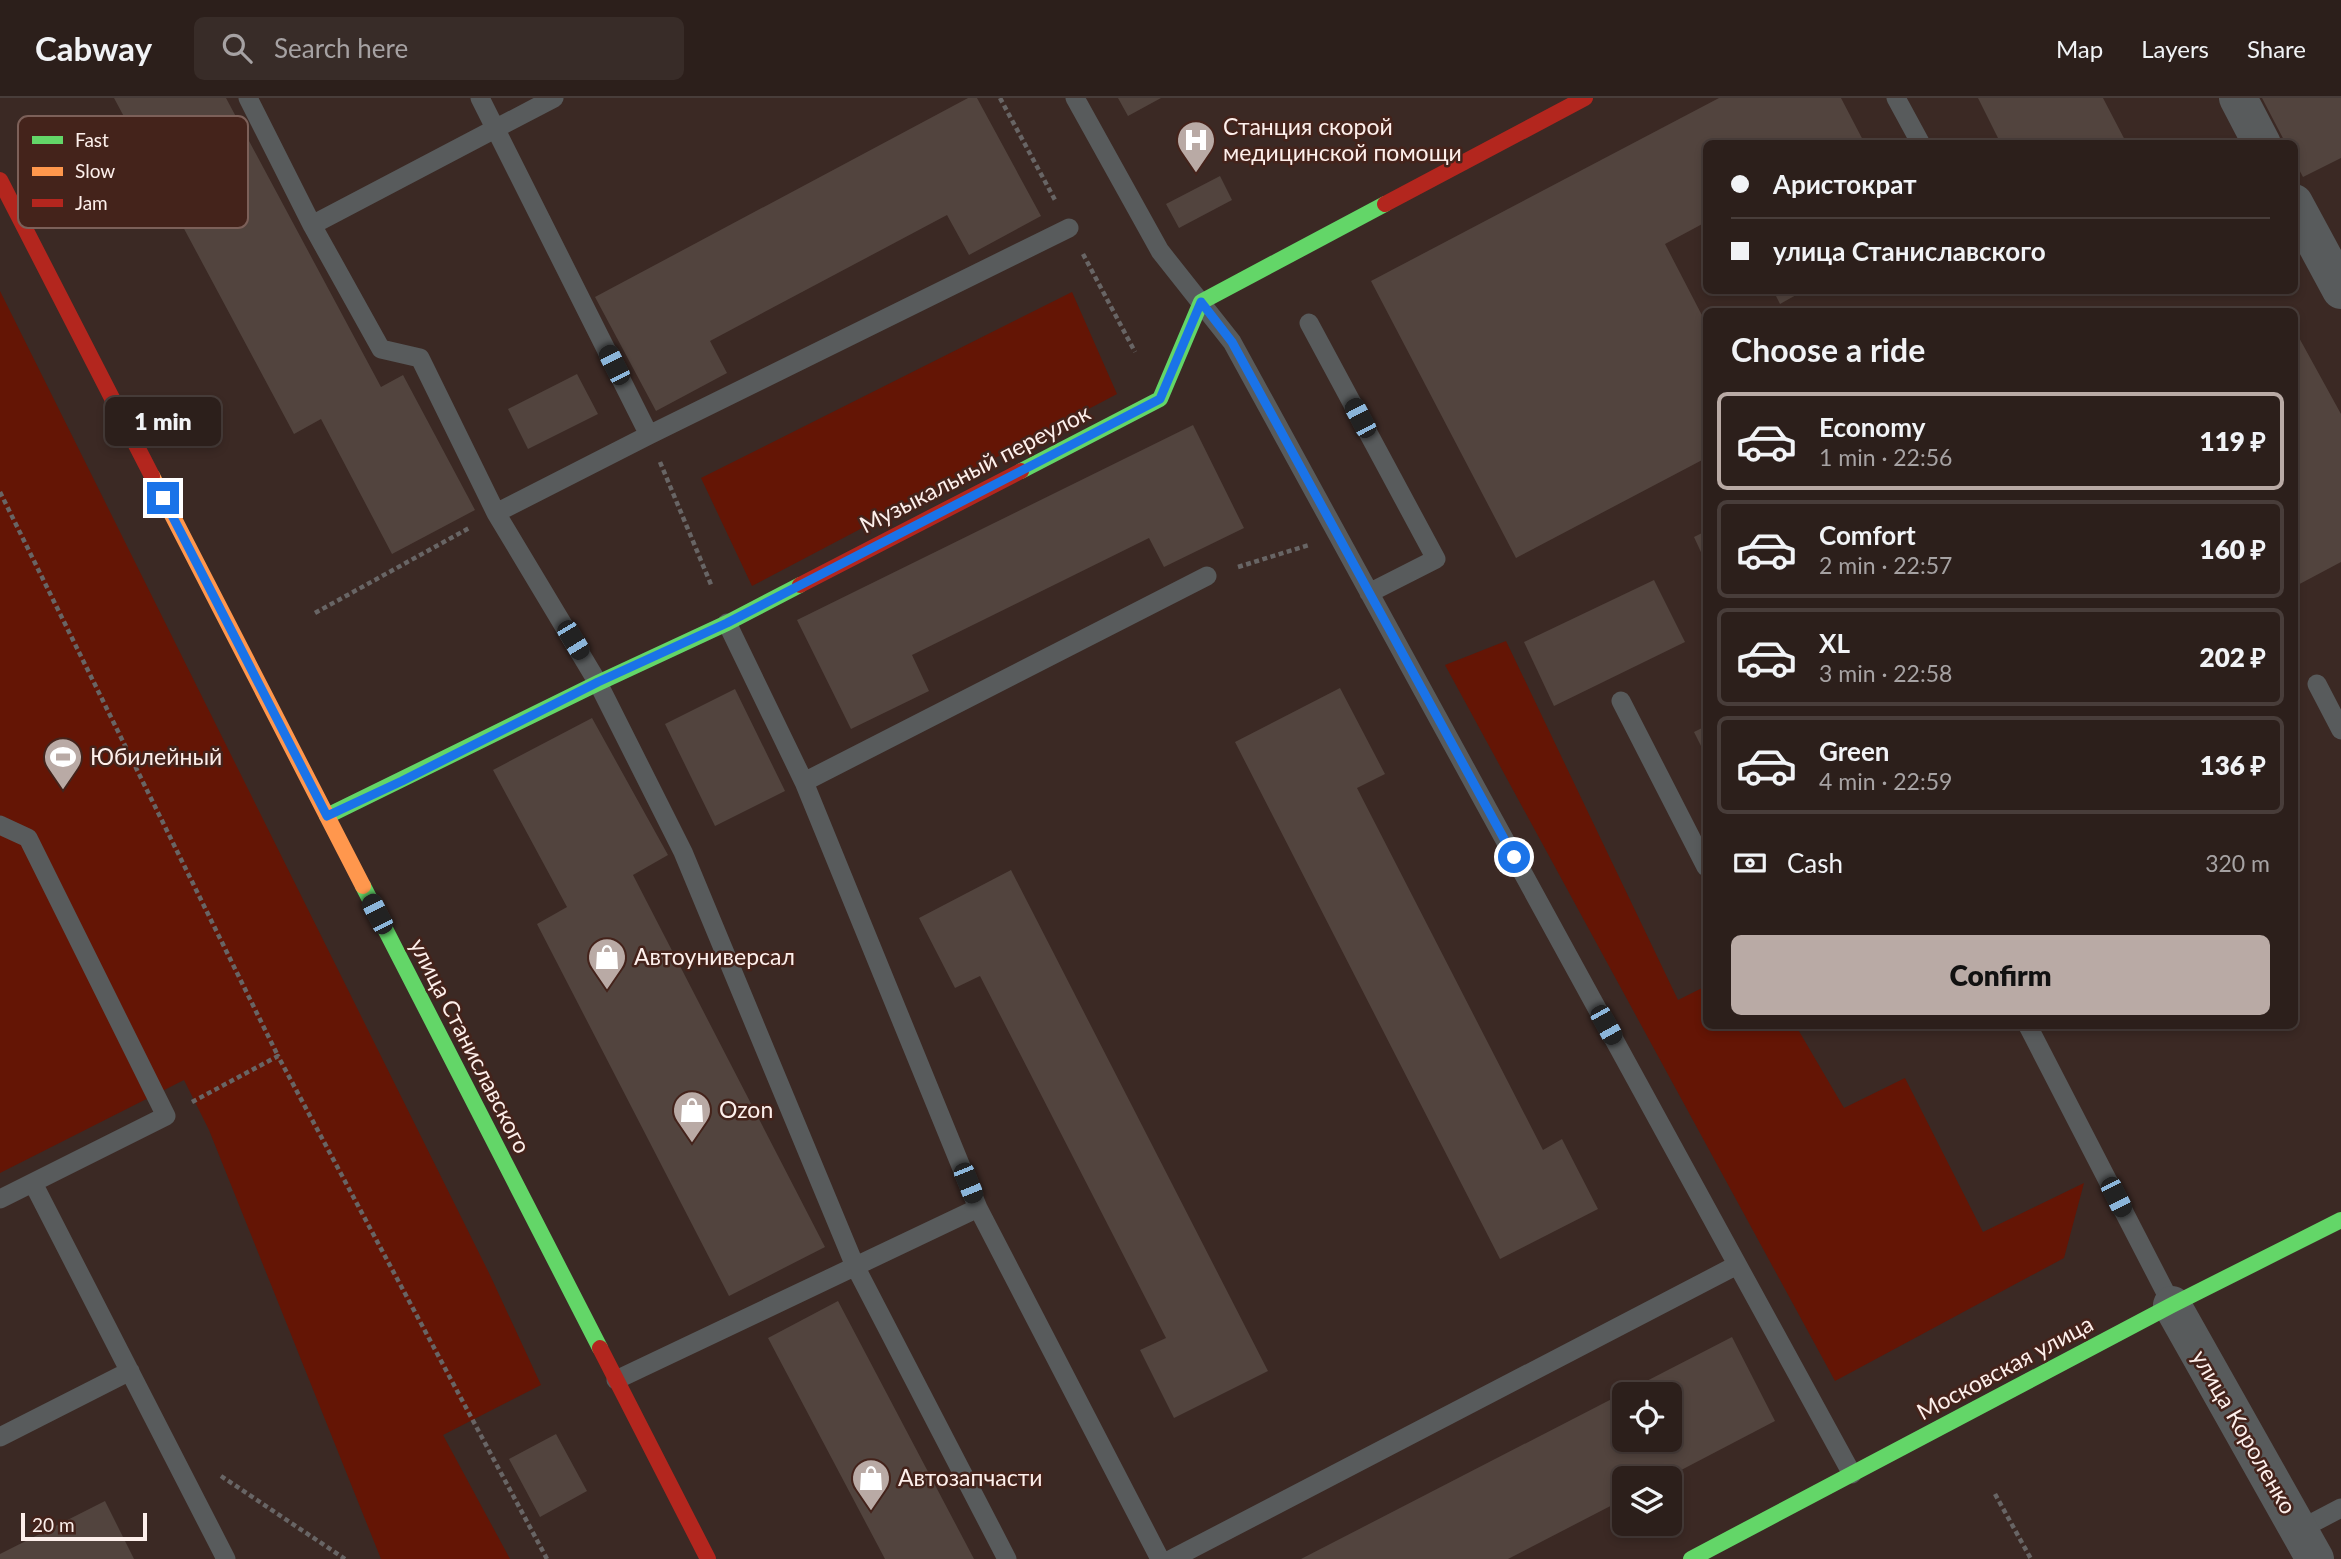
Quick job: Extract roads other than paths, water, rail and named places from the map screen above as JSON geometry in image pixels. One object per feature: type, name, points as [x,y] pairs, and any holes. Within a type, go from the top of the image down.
[{"type":"street","points":[[1201,302],[1585,98]]},
{"type":"street","points":[[2238,98],[2260,140]]},
{"type":"street","name":"улица Станиславского","points":[[0,180],[18,215]]},
{"type":"street","points":[[2298,210],[2340,287]]},
{"type":"street","name":"улица Станиславского","points":[[25,228],[708,1559]]},
{"type":"street","name":"Музыкальный переулок","points":[[327,816],[598,682],[727,623],[1160,399],[1201,302]]},
{"type":"street","name":"Московская улица","points":[[1691,1559],[2172,1305],[2341,1220]]},
{"type":"street","name":"улица Короленко","points":[[2172,1305],[2307,1545]]},
{"type":"lane","points":[[248,98],[312,225],[381,349],[421,358],[496,513],[598,682],[683,852],[855,1266],[1007,1559]]},
{"type":"lane","points":[[480,98],[649,435]]},
{"type":"lane","points":[[312,225],[477,136],[497,130],[554,98]]},
{"type":"lane","points":[[1075,98],[1160,251],[1232,342],[1852,1474]]},
{"type":"lane","points":[[1896,98],[1919,140]]},
{"type":"lane","points":[[496,513],[1069,228]]},
{"type":"lane","points":[[1309,323],[1436,559],[1369,593]]},
{"type":"lane","points":[[804,782],[1206,576]]},
{"type":"lane","points":[[727,623],[804,782],[978,1208],[1160,1559]]},
{"type":"lane","points":[[2317,684],[2341,730]]},
{"type":"lane","points":[[1621,701],[1703,861]]},
{"type":"lane","points":[[0,825],[28,838],[166,1116],[0,1199]]},
{"type":"lane","points":[[2030,1029],[2172,1305]]},
{"type":"lane","points":[[33,1183],[226,1559]]},
{"type":"lane","points":[[617,1380],[978,1208]]},
{"type":"lane","points":[[1172,1559],[1737,1265]]},
{"type":"lane","points":[[0,1437],[130,1371]]},
{"type":"lane","points":[[2307,1545],[2341,1508]]},
{"type":"place","name":"Станция скорой медицинской помощи","points":[[1196,174]]},
{"type":"place","name":"Юбилейный","points":[[63,791]]},
{"type":"place","name":"Автоуниверсал","points":[[607,991]]},
{"type":"place","name":"Ozon","points":[[692,1144]]},
{"type":"place","name":"Автозапчасти","points":[[871,1512]]}]
